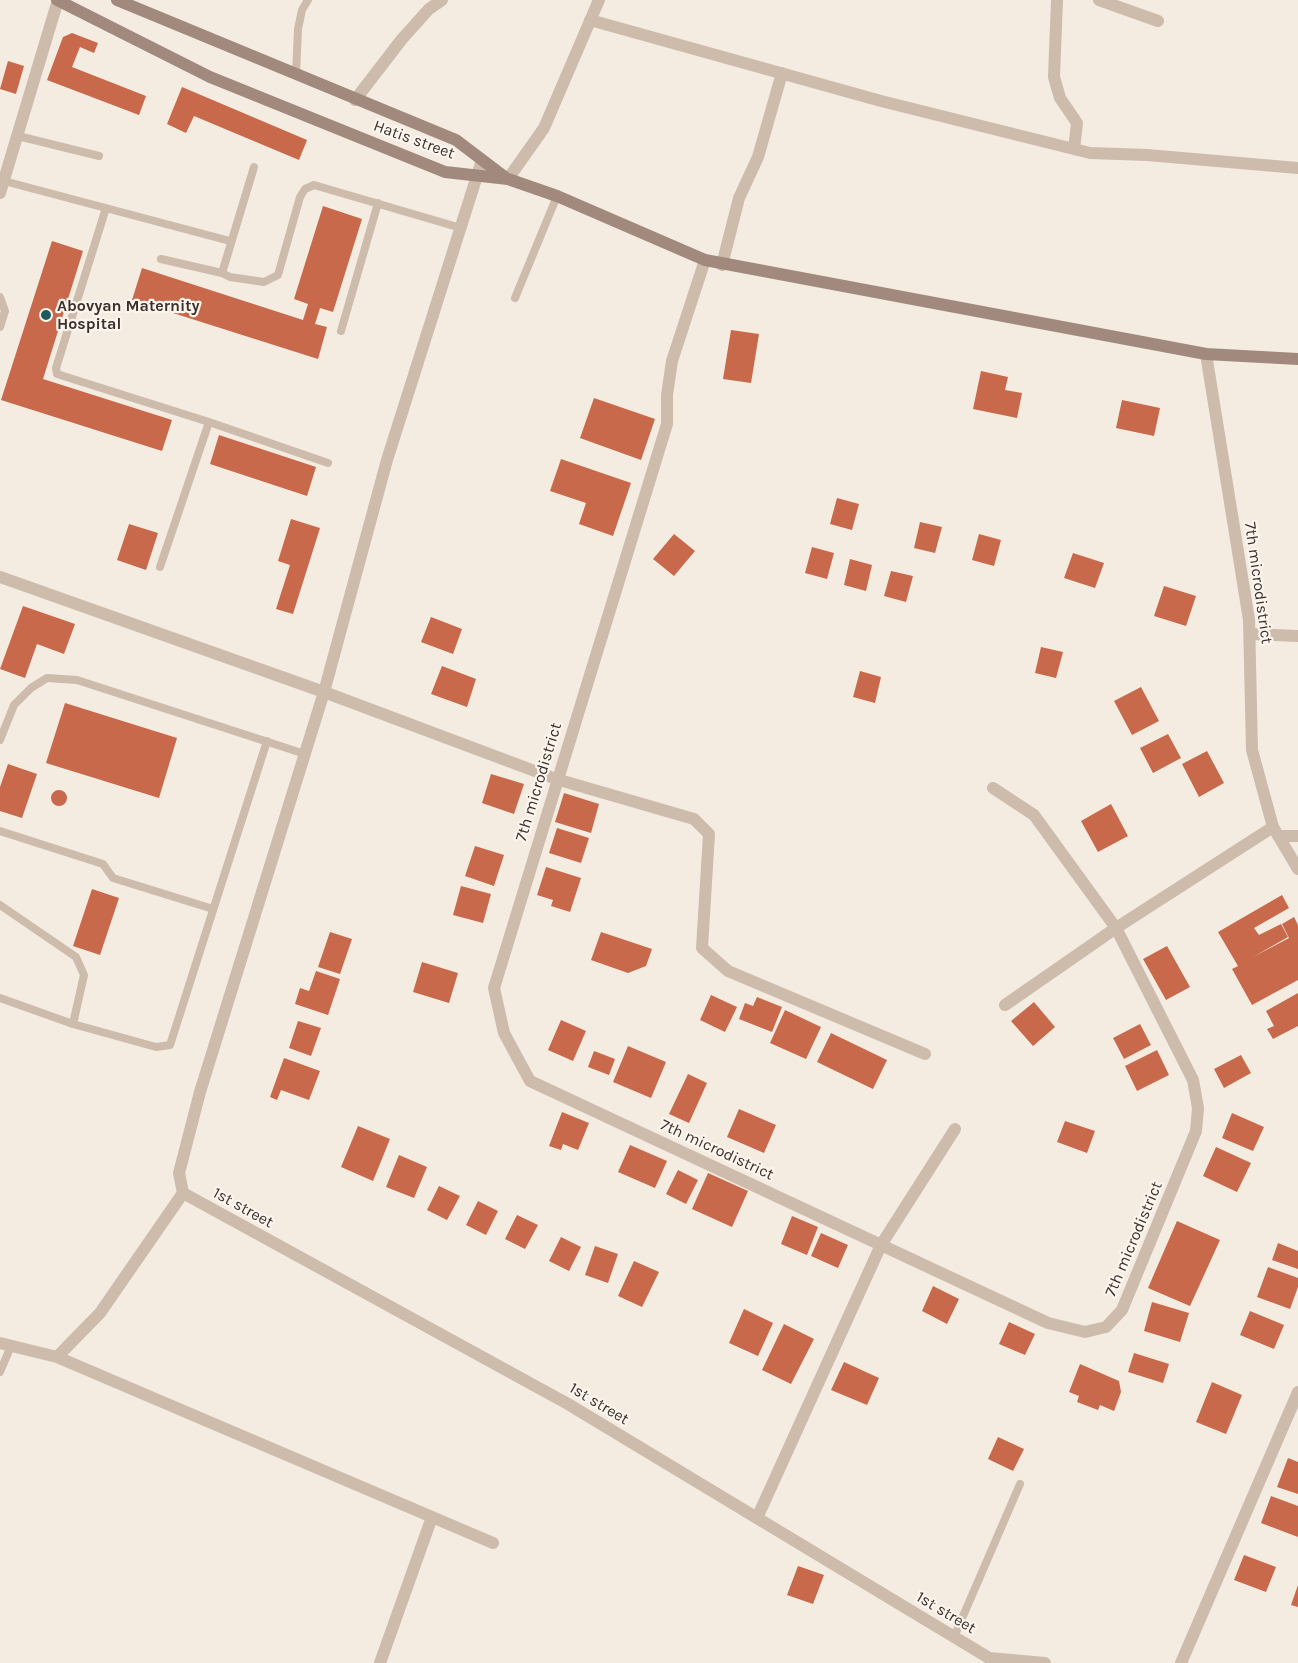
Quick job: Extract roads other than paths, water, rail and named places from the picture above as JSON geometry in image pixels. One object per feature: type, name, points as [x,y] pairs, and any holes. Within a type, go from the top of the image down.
[{"type":"main road","name":"Hatis street","points":[[58,0],[210,77],[445,172],[508,179]]},
{"type":"main road","name":"Hatis street","points":[[117,0],[355,100],[456,140],[508,179]]},
{"type":"main road","points":[[508,179],[557,196],[705,260],[722,265],[1206,354],[1298,359]]},
{"type":"street","points":[[2,187],[58,0]]},
{"type":"street","points":[[355,100],[402,39],[429,9],[442,0]]},
{"type":"street","points":[[508,179],[544,128],[599,0]]},
{"type":"street","points":[[1057,0],[1054,77],[1060,98],[1070,110],[1077,123],[1074,148]]},
{"type":"street","points":[[1099,0],[1158,21]]},
{"type":"street","points":[[590,20],[881,101],[1090,153],[1147,155],[1298,168]]},
{"type":"street","points":[[722,265],[739,198],[758,156],[782,73]]},
{"type":"street","points":[[56,1357],[100,1313],[183,1193],[179,1173],[200,1092],[324,692],[387,460],[482,160]]},
{"type":"street","name":"7th microdistrict","points":[[705,260],[672,361],[667,424],[556,779],[494,988],[504,1033],[530,1080],[1048,1323],[1086,1332],[1106,1327],[1122,1310],[1196,1131],[1198,1108],[1193,1080],[1116,928],[1034,816],[993,788]]},
{"type":"street","name":"7th microdistrict","points":[[1206,354],[1251,634],[1252,750],[1276,831],[1298,869]]},
{"type":"street","points":[[0,577],[324,692],[556,779],[694,819],[709,834],[702,948],[728,972],[925,1054]]},
{"type":"street","points":[[1251,634],[1298,636]]},
{"type":"street","points":[[1005,1005],[1116,928],[1276,831],[1298,836]]},
{"type":"street","points":[[756,1518],[881,1245],[955,1129]]},
{"type":"street","name":"1st street","points":[[183,1193],[568,1404],[989,1658],[1045,1663]]},
{"type":"street","points":[[6,1344],[56,1357],[493,1543]]},
{"type":"street","points":[[1181,1663],[1298,1392]]},
{"type":"street","points":[[380,1663],[432,1517]]},
{"type":"lane","points":[[296,74],[298,29],[302,10],[308,0]]},
{"type":"lane","points":[[18,136],[99,156]]},
{"type":"lane","points":[[222,274],[230,241],[254,167]]},
{"type":"lane","points":[[161,259],[230,277],[264,282],[278,275],[300,197],[305,189],[314,184],[461,228]]},
{"type":"lane","points":[[2,187],[106,208],[230,241]]},
{"type":"lane","points":[[515,298],[557,196]]},
{"type":"lane","points":[[341,331],[378,203]]},
{"type":"lane","points":[[106,208],[56,368],[57,374],[209,422],[328,463]]},
{"type":"lane","points":[[0,296],[5,311],[0,328]]},
{"type":"lane","points":[[160,567],[209,422]]},
{"type":"lane","points":[[0,740],[14,705],[32,688],[47,678],[77,680],[305,754]]},
{"type":"lane","points":[[0,998],[73,1024],[156,1047],[170,1044],[267,741]]},
{"type":"lane","points":[[0,831],[103,864],[113,878],[213,909]]},
{"type":"lane","points":[[0,905],[76,957],[84,975],[73,1024]]},
{"type":"lane","points":[[0,1372],[6,1344]]},
{"type":"lane","points":[[954,1636],[1020,1484]]},
{"type":"place","name":"Abovyan Maternity Hospital","points":[[46,315]]}]
